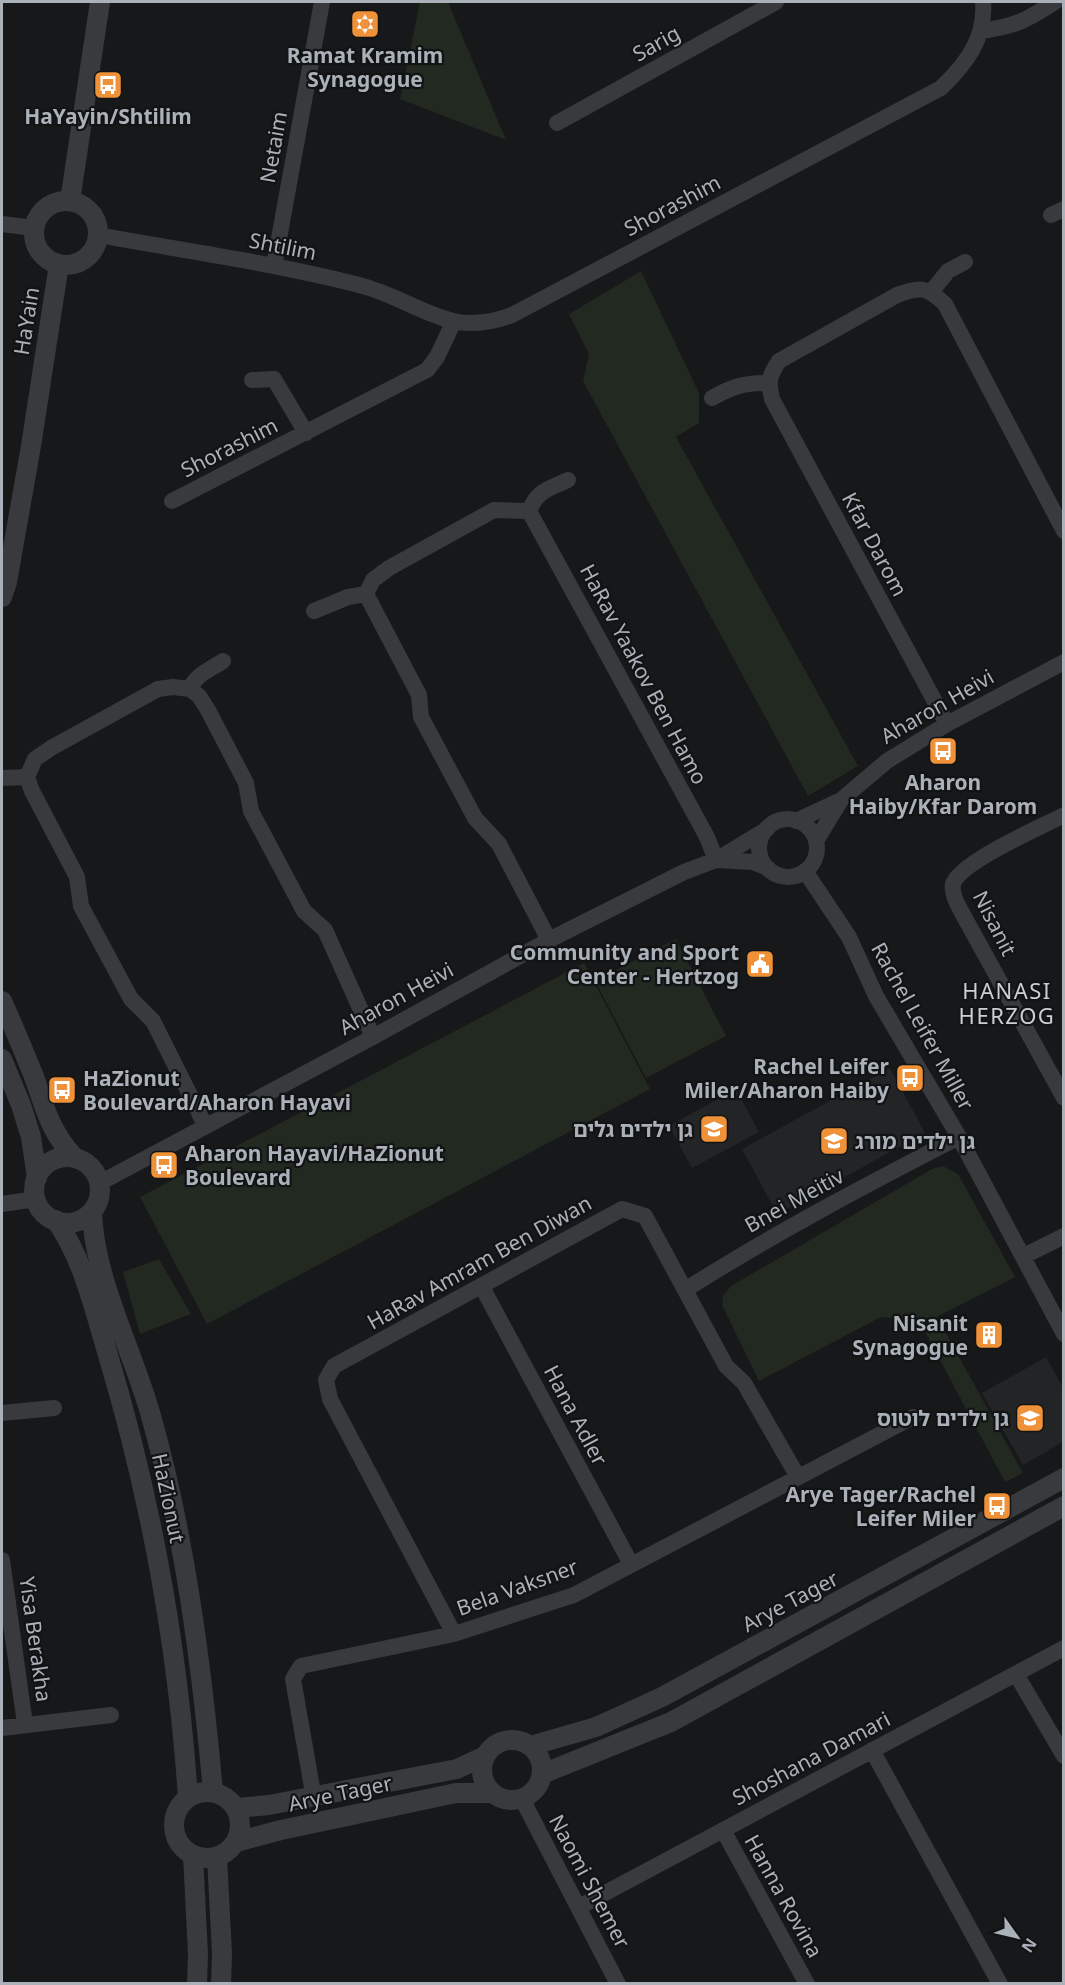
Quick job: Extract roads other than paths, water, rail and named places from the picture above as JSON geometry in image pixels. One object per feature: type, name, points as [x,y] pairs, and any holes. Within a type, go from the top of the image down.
[{"type":"street","points":[[70,201],[100,2]]},
{"type":"street","name":"Netaim","points":[[274,266],[322,2]]},
{"type":"street","name":"Sarig","points":[[557,123],[776,2]]},
{"type":"street","points":[[983,2],[981,31],[1008,27],[1026,21],[1055,2]]},
{"type":"street","name":"Shorashim","points":[[172,501],[427,370],[437,357],[454,321],[492,322],[512,315],[940,88],[954,76],[973,52],[981,31]]},
{"type":"street","points":[[62,201],[70,201],[85,207],[91,213],[98,235],[89,255],[70,264],[59,264],[42,255],[37,247],[34,228],[36,220],[46,207],[62,201]]},
{"type":"street","points":[[2,224],[34,228]]},
{"type":"street","name":"Shtilim","points":[[98,235],[274,266],[363,285],[454,321]]},
{"type":"street","points":[[932,291],[948,271],[964,262]]},
{"type":"street","name":"HaYain","points":[[2,597],[7,582],[31,446],[59,264]]},
{"type":"street","points":[[712,398],[733,386],[768,383],[779,361],[897,295],[914,288],[932,291],[945,304],[1064,531]]},
{"type":"street","name":"Shorashim","points":[[252,380],[274,379],[306,433]]},
{"type":"street","name":"Kfar Darom","points":[[768,383],[772,399],[947,724]]},
{"type":"street","points":[[366,594],[373,580],[389,568],[494,510],[529,511],[535,497],[548,488],[568,480]]},
{"type":"street","name":"HaRav Yaakov Ben Hamo","points":[[529,511],[706,837],[716,860]]},
{"type":"street","points":[[314,611],[348,597],[366,594]]},
{"type":"street","points":[[366,594],[419,695],[421,717],[475,818],[499,844],[549,940]]},
{"type":"street","points":[[190,688],[193,682],[223,661]]},
{"type":"street","name":"Aharon Heivi","points":[[796,821],[841,800],[887,761],[947,724],[1064,662]]},
{"type":"street","points":[[205,1125],[153,1021],[131,999],[81,906],[77,877],[27,777],[35,759],[148,695],[173,687],[190,688],[199,696],[246,783],[251,811],[304,911],[325,930],[373,1037]]},
{"type":"street","points":[[2,778],[27,777]]},
{"type":"street","name":"Aharon Heivi","points":[[816,841],[841,800]]},
{"type":"street","name":"Nisanit","points":[[1064,815],[975,861],[960,873],[953,885],[955,898],[961,911],[1064,1098]]},
{"type":"street","points":[[780,820],[796,821],[809,828],[816,841],[815,858],[805,871],[790,877],[782,876],[768,868],[760,857],[759,842],[766,829],[780,820]]},
{"type":"street","name":"Aharon Heivi","points":[[99,1180],[107,1179],[549,940],[684,872],[716,860],[766,829]]},
{"type":"street","name":"Aharon Heivi","points":[[716,860],[753,862],[768,868]]},
{"type":"street","name":"Rachel Leifer Miller","points":[[805,871],[849,937],[876,996],[959,1137],[1064,1334]]},
{"type":"street","points":[[2,1001],[33,1074],[48,1119],[59,1141],[74,1157]]},
{"type":"street","points":[[2,1059],[31,1137],[37,1178]]},
{"type":"street","name":"Bnei Meitiv","points":[[685,1290],[845,1197],[959,1137]]},
{"type":"street","points":[[63,1157],[74,1157],[83,1160],[93,1169],[99,1180],[100,1194],[92,1212],[75,1222],[56,1221],[40,1208],[36,1199],[37,1178],[50,1162],[63,1157]]},
{"type":"street","points":[[2,1204],[36,1199]]},
{"type":"street","name":"HaRav Amram Ben Diwan","points":[[454,1634],[330,1400],[326,1380],[334,1366],[622,1209],[645,1216],[726,1366],[744,1383],[798,1477]]},
{"type":"street","name":"HaZionut","points":[[92,1212],[95,1247],[151,1416],[175,1517],[193,1620],[213,1792]]},
{"type":"street","name":"HaZionut","points":[[56,1221],[77,1258],[128,1422],[151,1522],[169,1624],[183,1728],[188,1798]]},
{"type":"street","points":[[1024,1256],[1064,1236]]},
{"type":"street","name":"Hana Adler","points":[[482,1287],[631,1564]]},
{"type":"street","points":[[2,1413],[54,1408]]},
{"type":"street","name":"Bela Vaksner","points":[[313,1793],[293,1679],[302,1666],[454,1634],[574,1594],[913,1417]]},
{"type":"street","name":"Arye Tager","points":[[530,1746],[596,1727],[663,1697],[1064,1478]]},
{"type":"street","points":[[542,1774],[671,1722],[1064,1506]]},
{"type":"street","name":"Yisa Berakha","points":[[2,1560],[25,1724]]},
{"type":"street","name":"Shoshana Damari","points":[[579,1907],[1064,1648]]},
{"type":"street","points":[[1016,1674],[1064,1756]]},
{"type":"street","points":[[2,1728],[111,1714]]},
{"type":"street","points":[[505,1740],[514,1740],[530,1746],[540,1758],[542,1774],[536,1789],[522,1799],[506,1800],[491,1793],[482,1776],[482,1766],[490,1749],[505,1740]]},
{"type":"street","points":[[872,1750],[1000,1983]]},
{"type":"street","name":"Arye Tager","points":[[236,1808],[269,1805],[457,1769],[485,1756]]},
{"type":"street","points":[[213,1792],[230,1801],[236,1808],[241,1825],[236,1842],[225,1854],[209,1858],[193,1855],[183,1848],[174,1828],[175,1816],[180,1806],[188,1798],[196,1794],[213,1792]]},
{"type":"street","name":"Arye Tager","points":[[236,1842],[281,1830],[456,1793],[491,1793]]},
{"type":"street","name":"Naomi Shemer","points":[[522,1799],[618,1983]]},
{"type":"street","name":"Hanna Rovina","points":[[723,1830],[807,1983]]},
{"type":"street","points":[[193,1855],[198,1954],[197,1983]]},
{"type":"street","points":[[218,1857],[221,1983]]},
{"type":"place","name":"Ramat Kramim Synagogue","points":[[365,24]]},
{"type":"place","name":"HaYayin/Shtilim","points":[[108,85]]},
{"type":"place","name":"Aharon Haiby/Kfar Darom","points":[[943,751]]},
{"type":"place","name":"Community and Sport Center - Hertzog","points":[[760,964]]},
{"type":"place","name":"Rachel Leifer Miler/Aharon Haiby","points":[[910,1078]]},
{"type":"place","name":"HaZionut Boulevard/Aharon Hayavi","points":[[62,1090]]},
{"type":"place","name":"גן ילדים גלים","points":[[714,1129]]},
{"type":"place","name":"גן ילדים מורג","points":[[834,1141]]},
{"type":"place","name":"Aharon Hayavi/HaZionut Boulevard","points":[[164,1165]]},
{"type":"place","name":"Nisanit Synagogue","points":[[989,1335]]},
{"type":"place","name":"גן ילדים לוטוס","points":[[1030,1418]]},
{"type":"place","name":"Arye Tager/Rachel Leifer Miler","points":[[997,1506]]},
{"type":"district","name":"HANASI HERZOG","points":[[1007,1002]]}]
